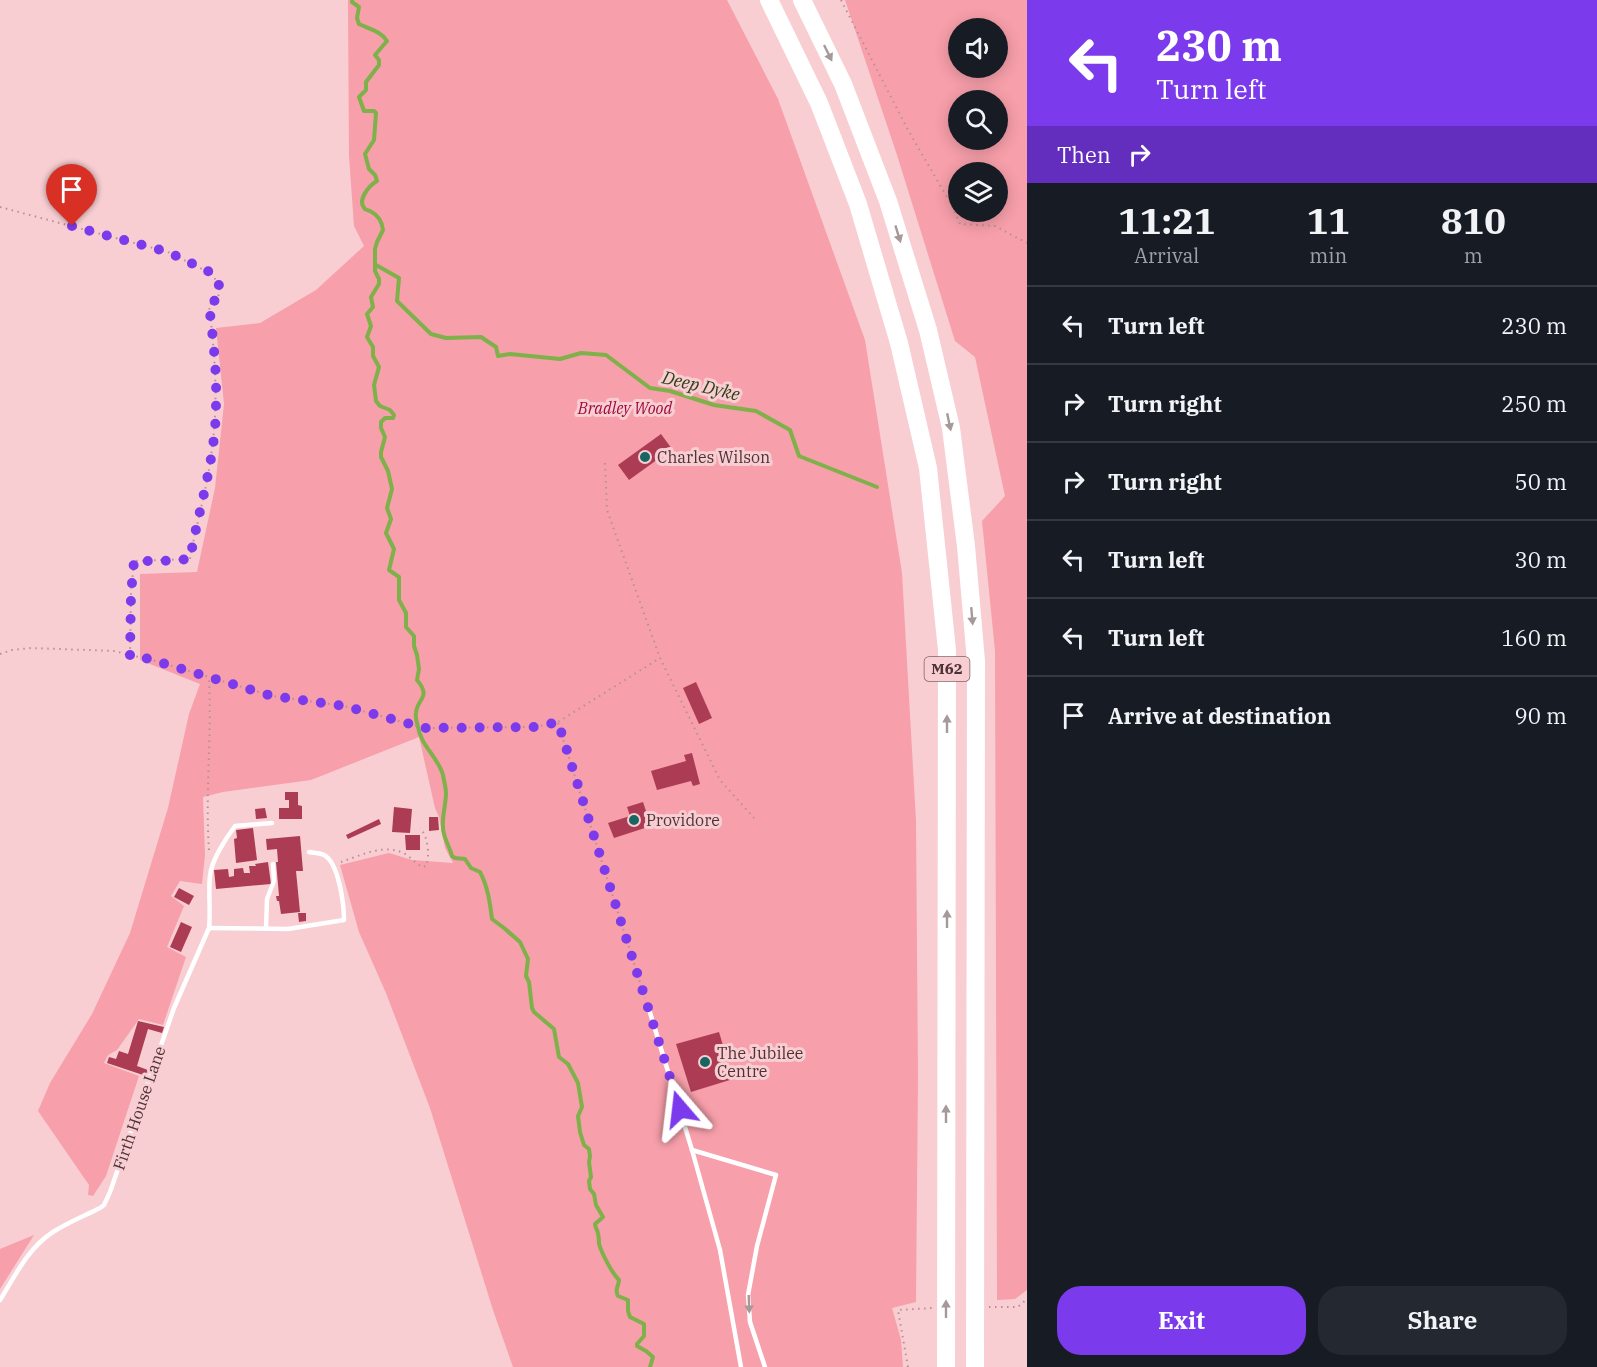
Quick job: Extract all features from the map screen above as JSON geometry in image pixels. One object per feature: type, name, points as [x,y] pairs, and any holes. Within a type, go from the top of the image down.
[{"type":"highway","name":"M62","points":[[769,0],[819,103],[858,204],[899,343],[928,468],[947,650],[946,1367]]},
{"type":"highway","name":"M62","points":[[802,0],[843,84],[876,169],[921,309],[951,428],[966,546],[976,661],[975,1367]]},
{"type":"lane","points":[[210,874],[222,846],[235,826],[272,823]]},
{"type":"lane","points":[[209,928],[288,929],[344,920],[344,909],[335,871],[330,861],[323,855],[309,852]]},
{"type":"lane","points":[[266,928],[267,899],[274,881],[273,864]]},
{"type":"lane","name":"Firth House Lane","points":[[0,1300],[21,1266],[40,1243],[54,1231],[100,1208],[107,1200],[174,1008],[209,928],[210,874]]},
{"type":"lane","points":[[648,1006],[720,1250],[741,1367]]},
{"type":"lane","points":[[692,1150],[776,1175],[757,1246],[748,1295],[750,1322],[765,1367]]},
{"type":"path","points":[[841,0],[908,130],[951,204],[960,224],[995,226],[1027,243]]},
{"type":"path","points":[[0,207],[168,252],[212,273],[220,287],[218,298],[209,305],[215,357],[216,407],[212,456],[190,559],[134,561],[130,656]]},
{"type":"path","points":[[605,463],[607,510],[660,658],[720,780],[755,819]]},
{"type":"path","points":[[0,654],[31,648],[116,651],[272,696],[344,706],[425,728],[535,727],[558,722],[660,658]]},
{"type":"path","points":[[209,678],[207,826],[210,874]]},
{"type":"path","points":[[558,722],[648,1006]]},
{"type":"path","points":[[332,865],[384,849],[395,850],[408,856],[422,867],[426,866],[429,858],[424,832],[420,828]]},
{"type":"path","points":[[1018,1307],[1027,1299]]},
{"type":"path","points":[[908,1308],[898,1310],[908,1367]]},
{"type":"green space","name":"Bradley Wood","points":[[348,0],[727,0],[778,99],[865,340],[902,573],[916,821],[918,1077],[916,1302],[892,1308],[901,1340],[903,1367],[513,1367],[430,1108],[386,993],[359,932],[340,865],[389,853],[412,860],[453,863],[445,848],[419,737],[311,780],[223,792],[203,797],[205,855],[202,884],[180,881],[171,896],[184,906],[167,947],[186,957],[163,1025],[139,1019],[117,1050],[108,1055],[104,1063],[139,1076],[106,1176],[93,1196],[88,1195],[89,1185],[38,1111],[50,1083],[92,1014],[130,933],[168,808],[189,714],[200,684],[140,660],[140,574],[197,572],[215,488],[224,404],[216,328],[260,323],[316,290],[364,246],[354,226],[349,156]]},
{"type":"green space","points":[[845,0],[1027,0],[1027,1290],[1015,1299],[997,1300],[995,651],[982,521],[1005,496],[975,357],[955,341],[897,155]]},
{"type":"green space","points":[[34,1235],[0,1289],[0,1249]]},
{"type":"building","name":"Charles Wilson","points":[[661,434],[672,449],[629,480],[618,465]]},
{"type":"building","points":[[696,682],[712,718],[699,724],[683,688]]},
{"type":"building","points":[[692,753],[700,784],[693,786],[691,781],[657,790],[651,771],[686,761],[684,755]]},
{"type":"building","points":[[285,792],[298,792],[298,805],[302,806],[302,819],[279,819],[279,808],[289,808],[289,800],[285,800]]},
{"type":"building","name":"Providore","points":[[643,802],[651,826],[614,838],[608,823],[630,816],[627,807]]},
{"type":"building","points":[[394,807],[412,809],[410,833],[392,832]]},
{"type":"building","points":[[265,808],[267,818],[256,819],[255,809]]},
{"type":"building","points":[[429,817],[438,817],[439,830],[429,831]]},
{"type":"building","points":[[379,819],[381,824],[348,839],[346,835]]},
{"type":"building","points":[[253,828],[257,860],[236,863],[234,839],[237,838],[236,830]]},
{"type":"building","points":[[405,835],[420,835],[420,850],[406,850]]},
{"type":"building","points":[[300,836],[303,871],[296,871],[300,912],[281,914],[276,896],[279,896],[277,849],[267,850],[266,839]]},
{"type":"building","points":[[268,862],[271,884],[216,889],[214,870],[228,869],[229,877],[234,876],[234,869],[243,868],[244,873],[250,873],[249,866]]},
{"type":"building","points":[[179,888],[194,896],[189,905],[174,897]]},
{"type":"building","points":[[298,913],[306,913],[306,921],[299,922]]},
{"type":"building","points":[[181,922],[192,927],[181,952],[170,947]]},
{"type":"building","points":[[138,1021],[164,1027],[162,1033],[148,1029],[137,1066],[148,1070],[146,1076],[107,1063],[109,1057],[116,1059],[119,1051],[128,1054]]},
{"type":"building","name":"The Jubilee Centre","points":[[719,1032],[733,1079],[691,1092],[676,1044]]},
{"type":"waterway","points":[[352,0],[359,7],[357,18],[359,24],[378,33],[387,41],[375,55],[379,60],[379,65],[366,82],[366,90],[359,97],[364,111],[376,113],[374,140],[365,154],[369,169],[377,181],[365,193],[362,201],[365,209],[381,221],[383,230],[375,249],[375,271],[379,284],[371,297],[373,307],[367,314],[371,326],[367,337],[373,347],[373,356],[379,367],[374,385],[376,401],[394,415],[393,418],[385,418],[381,422],[385,437],[381,457],[388,471],[392,489],[387,508],[391,519],[386,533],[394,549],[389,570],[399,577],[399,600],[406,613],[406,627],[414,636],[419,669],[417,680],[424,694],[417,708],[416,720],[422,740],[443,775],[446,793],[443,829],[452,856],[465,859],[471,868],[480,872],[487,889],[492,919],[520,942],[528,959],[526,976],[529,982],[532,1008],[554,1029],[559,1057],[568,1064],[578,1083],[582,1107],[578,1116],[584,1145],[589,1149],[590,1189],[603,1217],[595,1224],[599,1244],[607,1263],[619,1280],[618,1296],[628,1300],[630,1317],[644,1324],[644,1336],[637,1346],[653,1357],[650,1367]]},
{"type":"waterway","name":"Deep Dyke","points":[[376,265],[399,278],[397,301],[431,334],[446,338],[481,337],[496,347],[498,356],[510,354],[560,359],[581,353],[606,355],[650,388],[670,391],[714,405],[756,411],[790,430],[799,456],[877,487]]},
{"type":"place","name":"Charles Wilson","points":[[645,457]]},
{"type":"place","name":"Providore","points":[[634,820]]},
{"type":"place","name":"The Jubilee Centre","points":[[705,1062]]},
{"type":"route","points":[[72,226],[168,252],[212,273],[220,287],[218,298],[209,305],[215,357],[216,407],[212,456],[190,559],[134,561],[130,656],[142,657],[272,696],[344,706],[425,728],[535,727],[558,722],[680,1109]]}]
